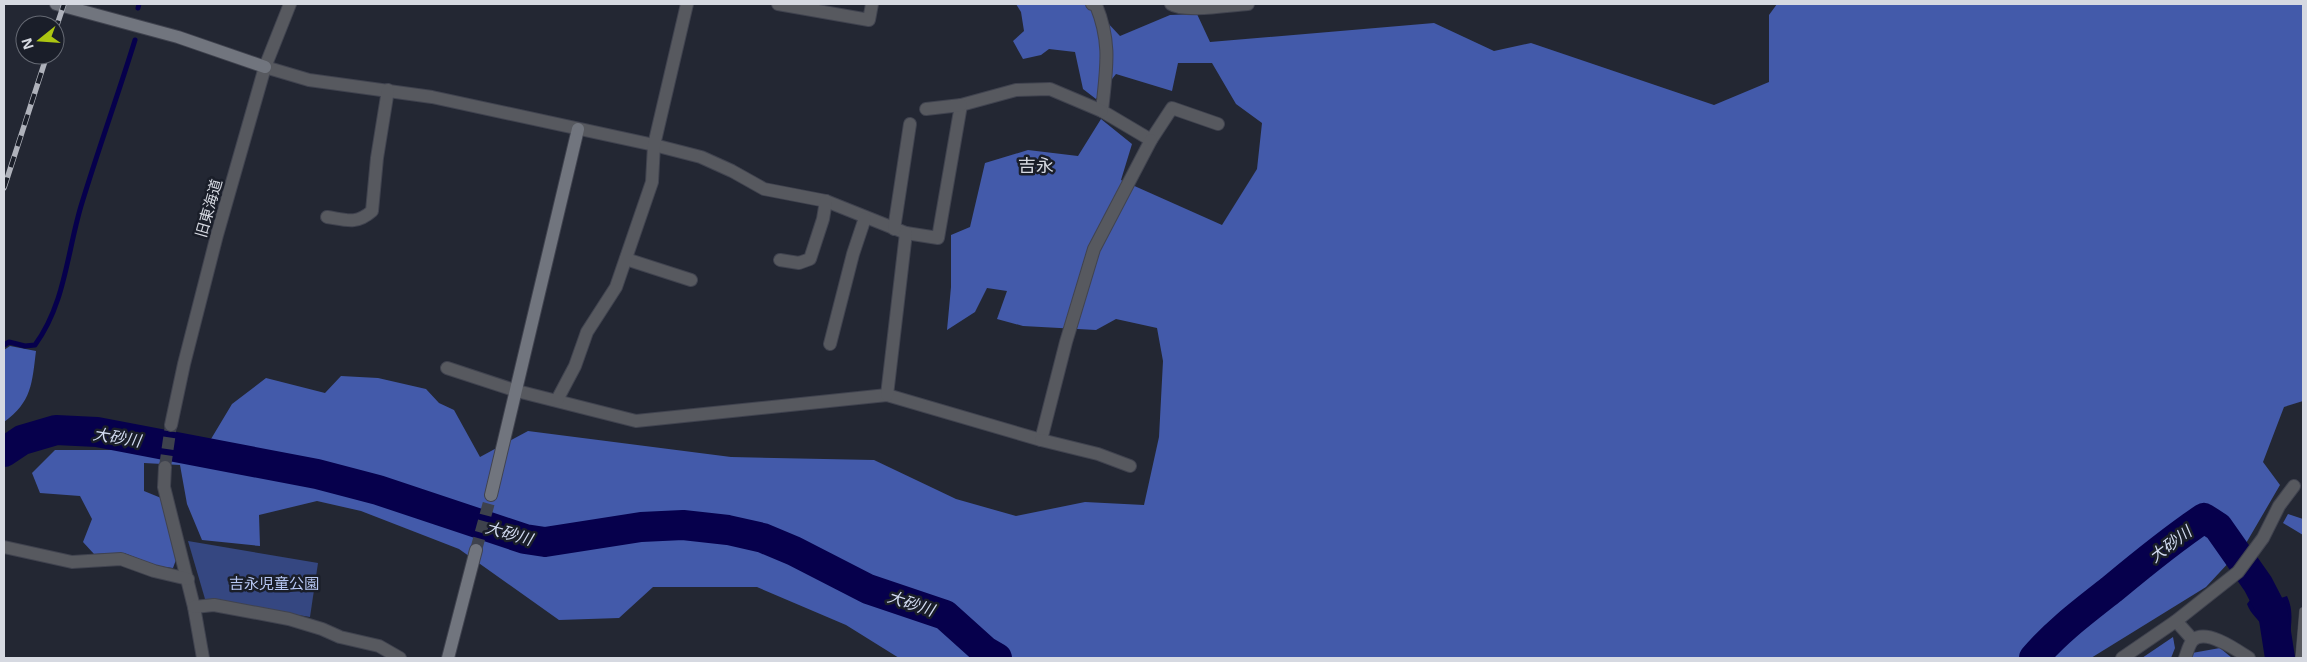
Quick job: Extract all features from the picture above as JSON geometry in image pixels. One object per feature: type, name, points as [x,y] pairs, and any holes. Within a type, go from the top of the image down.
[{"type":"street","points":[[56,4],[178,37],[309,80],[432,97],[701,157],[732,171],[764,189],[826,201],[900,231],[938,238],[961,105]]},
{"type":"street","name":"旧東海道","points":[[171,425],[184,364],[217,235],[265,67],[290,4]]},
{"type":"street","points":[[557,400],[575,366],[587,332],[616,286],[652,182],[654,145],[687,4]]},
{"type":"street","points":[[778,4],[869,20],[872,4]]},
{"type":"street","points":[[1092,4],[1096,5],[1105,26],[1108,52],[1102,111]]},
{"type":"street","points":[[1171,4],[1176,7],[1248,4]]},
{"type":"street","points":[[926,108],[961,105],[1016,90],[1050,89],[1102,111],[1151,140]]},
{"type":"street","points":[[327,217],[351,221],[363,219],[372,211],[388,90]]},
{"type":"street","points":[[1041,440],[1066,342],[1094,249],[1151,140],[1172,108],[1218,124]]},
{"type":"street","points":[[887,395],[910,124]]},
{"type":"street","points":[[492,495],[578,129]]},
{"type":"street","points":[[780,260],[799,263],[810,259],[823,219],[826,201]]},
{"type":"street","points":[[830,344],[852,254],[866,218]]},
{"type":"street","points":[[626,259],[691,280]]},
{"type":"street","points":[[447,368],[517,390],[636,421],[887,395],[1041,440],[1098,454],[1130,466]]},
{"type":"street","points":[[165,467],[164,488],[188,580],[203,658]]},
{"type":"street","points":[[2122,658],[2176,621],[2238,572],[2263,538],[2279,506],[2294,486]]},
{"type":"street","points":[[4,547],[72,562],[121,559],[154,571],[188,580]]},
{"type":"street","points":[[448,658],[476,550]]},
{"type":"street","points":[[194,607],[214,605],[289,619],[322,629],[340,637],[379,646],[400,658]]},
{"type":"street","points":[[2176,621],[2193,640]]},
{"type":"street","points":[[2184,658],[2193,640],[2199,637],[2208,637],[2229,645],[2249,658]]},
{"type":"lane","points":[[2299,658],[2303,611]]},
{"type":"green space","name":"吉永児童公園","points":[[188,541],[318,563],[310,617],[205,599]]},
{"type":"shaded area","points":[[1016,4],[1090,4],[1120,36],[1170,15],[1197,14],[1210,42],[1434,23],[1494,51],[1531,43],[1714,105],[1769,82],[1769,15],[1777,4],[2303,4],[2303,401],[2284,407],[2263,462],[2280,485],[2245,545],[2206,587],[2091,658],[899,658],[846,625],[757,587],[653,587],[619,618],[559,620],[459,549],[361,511],[317,501],[259,515],[260,546],[202,540],[187,504],[180,465],[144,463],[144,491],[166,500],[177,557],[173,568],[157,566],[124,553],[94,554],[83,542],[92,519],[80,496],[40,493],[32,473],[55,450],[121,450],[175,453],[211,439],[232,404],[266,378],[325,393],[341,376],[378,378],[426,389],[439,403],[454,410],[480,457],[528,431],[731,457],[874,460],[956,499],[1016,516],[1085,502],[1144,505],[1159,437],[1163,361],[1157,328],[1116,319],[1096,330],[1023,326],[997,319],[1007,291],[987,288],[975,312],[947,330],[951,287],[951,235],[970,227],[985,163],[1028,150],[1078,156],[1101,119],[1132,144],[1121,180],[1222,225],[1257,169],[1262,123],[1236,104],[1212,63],[1178,63],[1172,91],[1116,74],[1096,99],[1083,89],[1075,52],[1049,49],[1041,55],[1023,59],[1013,41],[1024,31],[1021,12]]},
{"type":"shaded area","points":[[10,346],[36,351],[29,391],[20,407],[4,422],[4,350]]},
{"type":"shaded area","points":[[2288,514],[2303,519],[2303,535],[2283,523]]},
{"type":"shaded area","points":[[2256,586],[2281,598],[2287,596],[2291,611],[2291,643],[2293,649],[2287,658],[2272,658],[2265,630],[2250,611],[2247,604],[2256,592]]},
{"type":"shaded area","points":[[2173,637],[2175,648],[2171,658],[2142,658]]},
{"type":"shaded area","points":[[2220,648],[2232,658],[2191,658],[2192,653]]},
{"type":"waterway","points":[[138,8],[139,4]]},
{"type":"waterway","points":[[4,345],[9,342],[25,346],[35,345],[53,313],[64,278],[81,206],[135,40]]},
{"type":"waterway","name":"大砂川","points":[[4,452],[22,440],[56,430],[97,432],[317,474],[378,490],[525,539],[545,542],[641,527],[683,525],[728,530],[763,538],[794,551],[868,589],[945,615],[985,651],[997,658]]},
{"type":"waterway","name":"大砂川","points":[[2034,658],[2061,630],[2081,613],[2157,552],[2204,518],[2218,527],[2258,584],[2273,613],[2280,658]]},
{"type":"tunnel","points":[[165,467],[171,425]]},
{"type":"tunnel","points":[[476,550],[491,495]]},
{"type":"railway","points":[[60,15],[64,4]]},
{"type":"railway","points":[[4,188],[44,65]]},
{"type":"district","name":"吉永","points":[[1036,165]]}]
